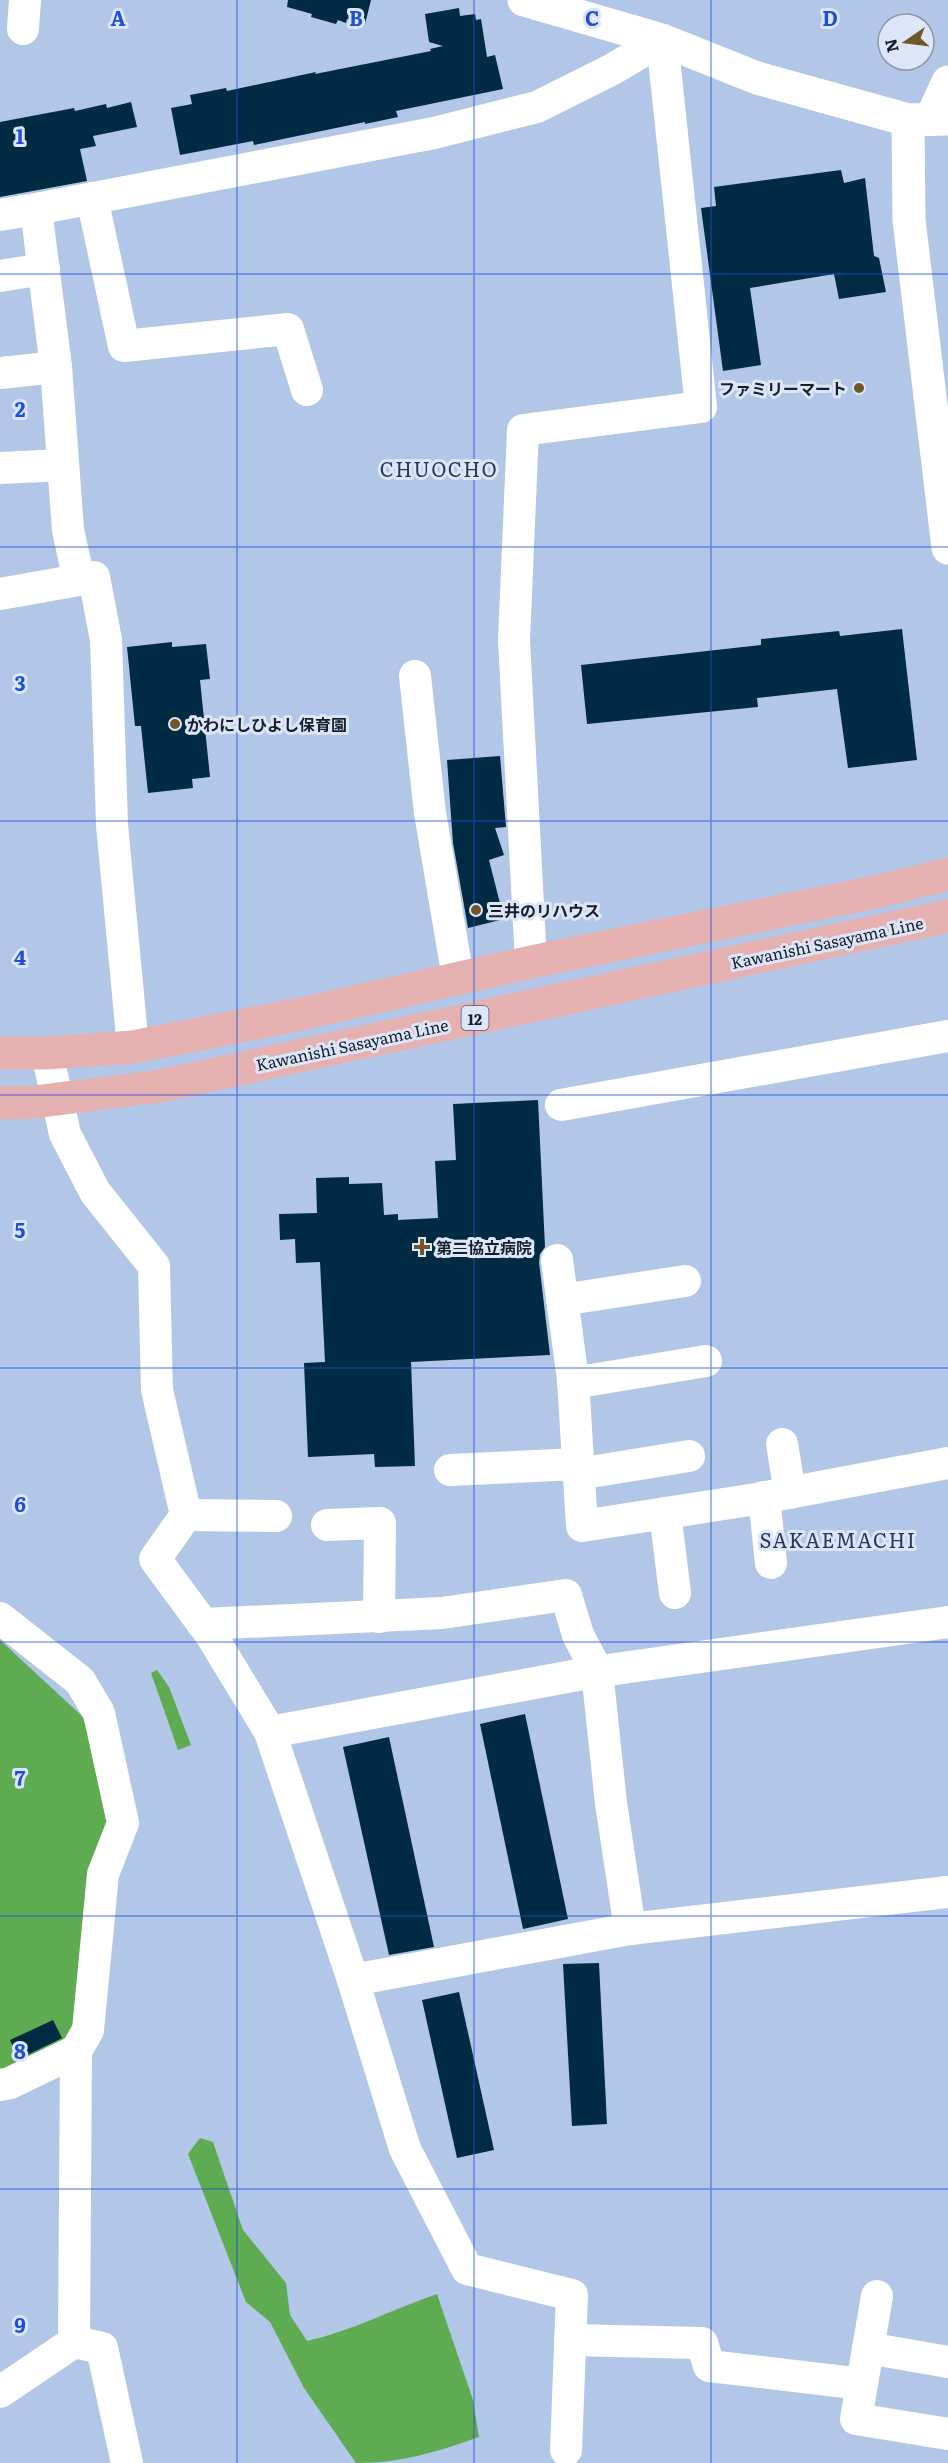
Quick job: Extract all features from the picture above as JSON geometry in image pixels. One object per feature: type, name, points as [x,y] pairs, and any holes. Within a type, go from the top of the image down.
[{"type":"main road","points":[[0,1053],[47,1053],[133,1047],[296,1015],[531,962],[880,891],[948,874]]},
{"type":"main road","name":"Kawanishi Sasayama Line","points":[[0,1102],[34,1102],[160,1086],[948,916]]},
{"type":"street","points":[[524,0],[662,40],[757,78],[929,119]]},
{"type":"street","points":[[0,215],[434,134],[537,107],[611,70],[662,40]]},
{"type":"street","points":[[531,962],[514,640],[523,430],[701,407],[662,40]]},
{"type":"street","points":[[948,82],[929,119],[909,220],[948,548]]},
{"type":"street","points":[[92,198],[124,346],[288,329],[307,390]]},
{"type":"street","points":[[36,208],[56,367],[68,530],[79,580]]},
{"type":"street","points":[[0,276],[44,269]]},
{"type":"street","points":[[0,373],[56,367]]},
{"type":"street","points":[[0,468],[63,465]]},
{"type":"street","points":[[0,594],[94,577],[106,640],[112,825],[133,1047]]},
{"type":"street","points":[[415,676],[430,813],[458,978]]},
{"type":"street","points":[[561,1105],[948,1036]]},
{"type":"street","points":[[47,1053],[65,1134],[95,1192],[154,1266],[157,1390],[186,1515],[155,1559],[203,1624],[270,1732],[353,1980],[405,2150],[467,2269],[572,2295],[566,2450]]},
{"type":"street","points":[[557,1260],[573,1383],[582,1526],[777,1495],[948,1463]]},
{"type":"street","points":[[562,1300],[686,1281]]},
{"type":"street","points":[[573,1383],[706,1361]]},
{"type":"street","points":[[771,1563],[782,1444]]},
{"type":"street","points":[[450,1470],[578,1469],[688,1456]]},
{"type":"street","points":[[665,1513],[675,1593]]},
{"type":"street","points":[[186,1515],[276,1516]]},
{"type":"street","points":[[327,1525],[380,1523],[379,1617]]},
{"type":"street","points":[[203,1624],[442,1613],[566,1595],[578,1635],[597,1671],[611,1803],[630,1929]]},
{"type":"street","points":[[0,1618],[80,1681],[99,1713],[123,1823],[103,1874],[88,2030],[76,2051],[74,2342]]},
{"type":"street","points":[[270,1732],[597,1671],[948,1622]]},
{"type":"street","points":[[353,1980],[630,1929],[948,1892]]},
{"type":"street","points":[[0,2085],[10,2083],[76,2051]]},
{"type":"street","points":[[877,2296],[856,2419],[948,2434]]},
{"type":"street","points":[[570,2340],[702,2343],[709,2366],[862,2384]]},
{"type":"street","points":[[0,2392],[74,2342],[102,2348],[127,2463]]},
{"type":"street","points":[[868,2348],[948,2362]]},
{"type":"green space","points":[[0,1640],[83,1717],[110,1817],[85,2023],[68,2049],[0,2079]]},
{"type":"green space","points":[[157,1670],[169,1687],[191,1745],[178,1750],[151,1673]]},
{"type":"green space","points":[[200,2138],[213,2142],[243,2230],[286,2283],[290,2315],[307,2341],[340,2332],[437,2294],[473,2400],[479,2437],[419,2456],[356,2463],[304,2388],[270,2322],[246,2302],[188,2154]]},
{"type":"building","points":[[288,0],[371,0],[365,24],[347,19],[346,23],[338,20],[336,24],[287,7]]},
{"type":"building","points":[[459,8],[460,16],[475,14],[476,20],[481,19],[487,57],[495,55],[503,89],[396,111],[398,117],[365,124],[365,122],[254,145],[253,141],[180,155],[171,108],[192,104],[190,95],[226,88],[227,91],[431,51],[430,49],[443,46],[429,42],[425,14]]},
{"type":"building","points":[[131,102],[137,127],[93,136],[96,146],[80,149],[87,181],[0,197],[0,122],[74,108],[75,111],[106,104],[107,108]]},
{"type":"building","points":[[841,170],[844,183],[865,178],[874,256],[879,258],[886,292],[839,299],[834,274],[750,288],[761,365],[723,371],[701,208],[716,206],[714,187]]},
{"type":"building","points":[[902,629],[917,760],[848,768],[837,689],[757,698],[758,707],[587,724],[581,665],[761,645],[761,639],[839,631],[840,636]]},
{"type":"building","points":[[172,642],[172,647],[206,644],[210,679],[200,680],[210,777],[192,779],[193,788],[148,793],[141,726],[135,726],[127,647]]},
{"type":"building","points":[[500,756],[506,827],[495,828],[504,855],[489,860],[504,919],[468,928],[453,843],[447,760]]},
{"type":"building","points":[[538,1100],[545,1247],[540,1254],[539,1262],[550,1355],[411,1362],[415,1466],[375,1467],[374,1454],[308,1457],[304,1363],[325,1362],[320,1262],[296,1263],[295,1239],[280,1240],[279,1214],[317,1213],[316,1178],[349,1177],[349,1184],[382,1183],[384,1215],[398,1214],[398,1220],[438,1218],[435,1161],[456,1160],[453,1104]]},
{"type":"building","points":[[525,1714],[568,1919],[523,1929],[480,1724]]},
{"type":"building","points":[[389,1737],[434,1947],[389,1955],[343,1747]]},
{"type":"building","points":[[599,1963],[607,2124],[572,2126],[563,1964]]},
{"type":"building","points":[[459,1992],[494,2150],[457,2158],[422,2000]]},
{"type":"building","points":[[53,2020],[62,2038],[19,2059],[10,2040]]},
{"type":"place","name":"ファミリーマート","points":[[859,388]]},
{"type":"place","name":"かわにしひよし保育園","points":[[175,724]]},
{"type":"place","name":"三井のリハウス","points":[[476,910]]},
{"type":"place","name":"第二協立病院","points":[[422,1247]]},
{"type":"district","name":"CHUOCHO","points":[[439,468]]},
{"type":"district","name":"SAKAEMACHI","points":[[838,1539]]}]
